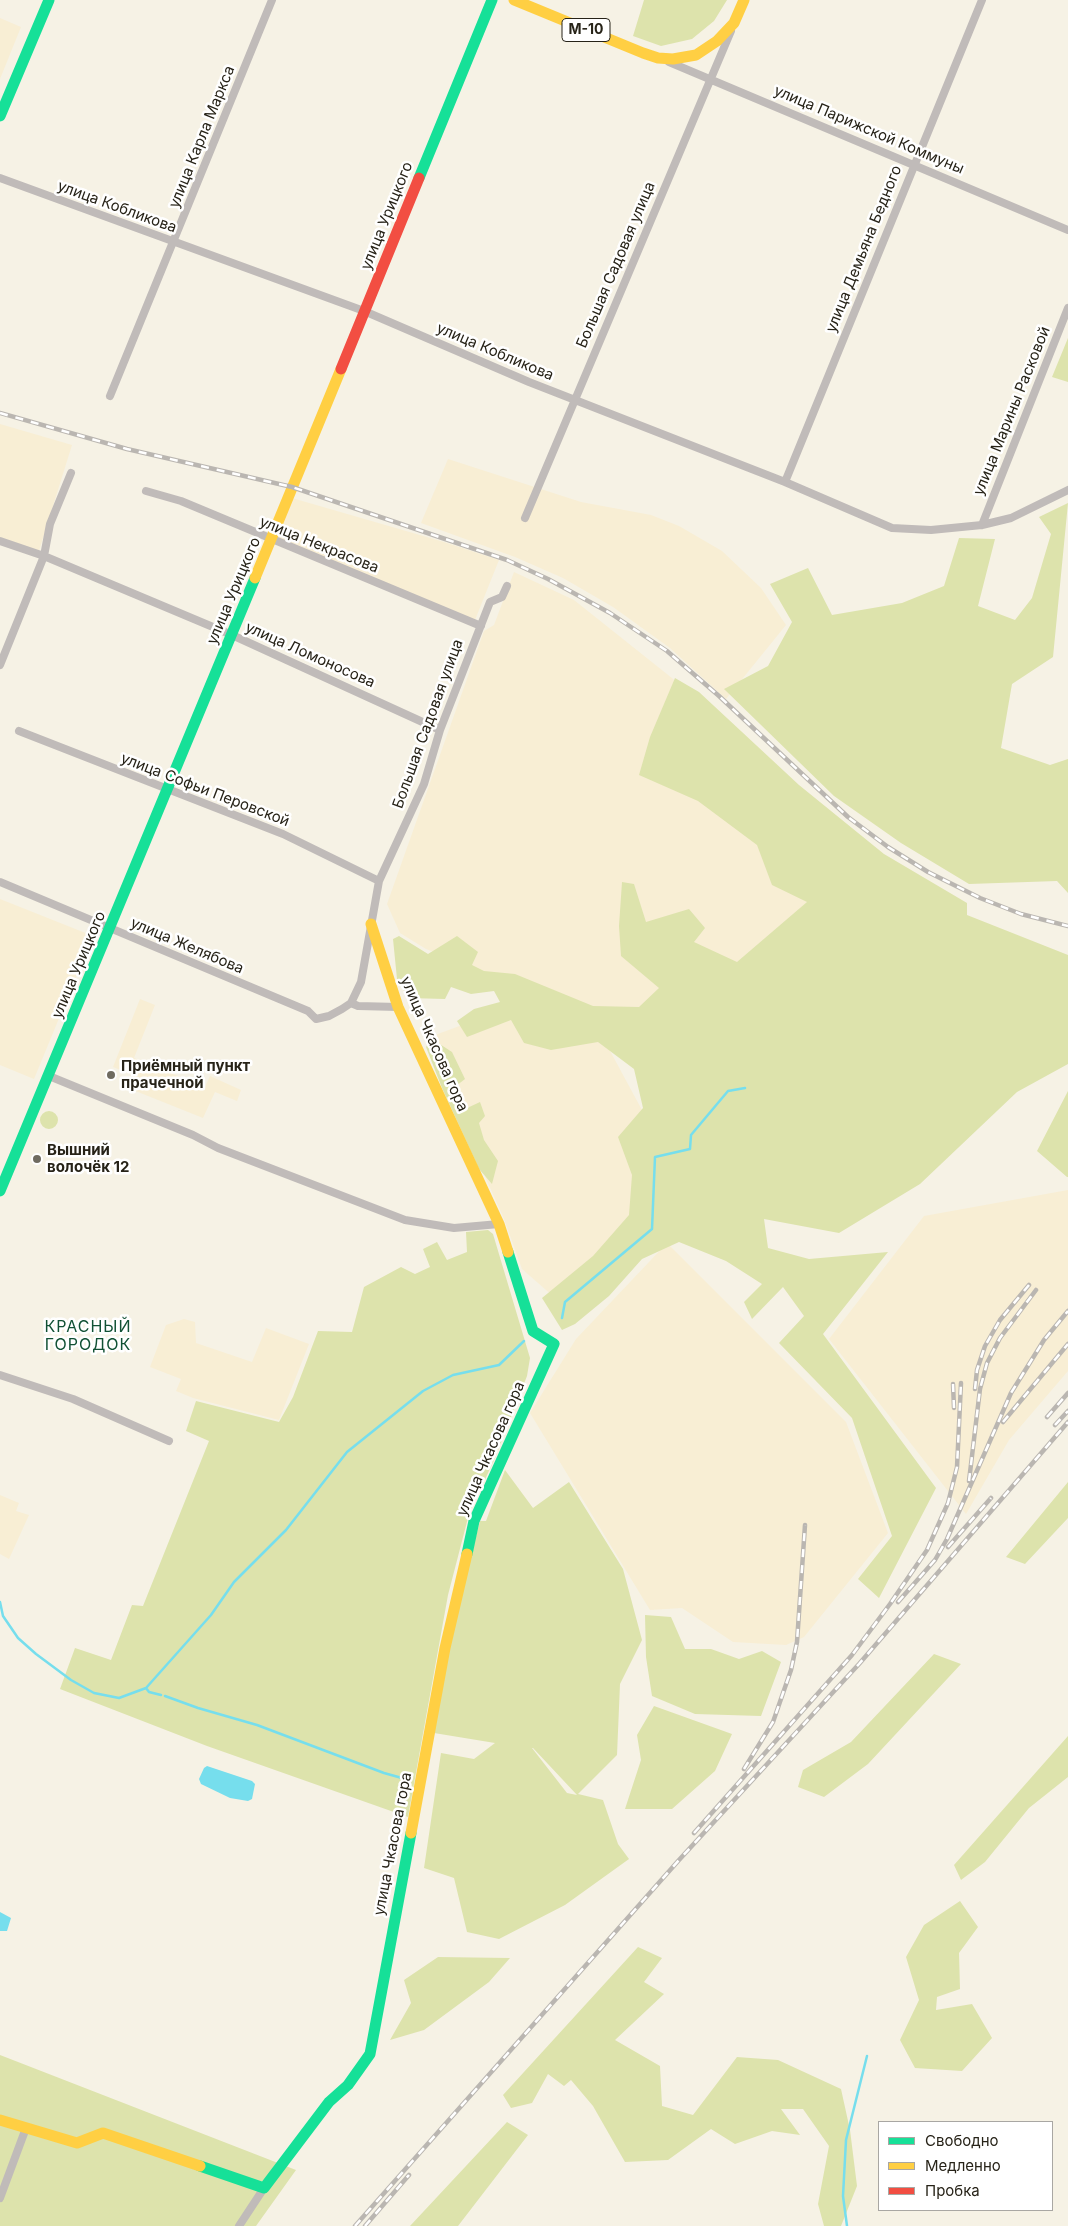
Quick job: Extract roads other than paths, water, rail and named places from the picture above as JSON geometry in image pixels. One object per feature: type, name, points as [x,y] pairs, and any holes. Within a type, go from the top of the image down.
[{"type":"main road","points":[[0,116],[49,0]]},
{"type":"main road","name":"улица Урицкого","points":[[0,1191],[232,635],[492,0]]},
{"type":"main road","name":"улица Парижской Коммуны","points":[[514,0],[658,58],[677,59],[699,53]]},
{"type":"main road","name":"Большая Садовая улица","points":[[699,53],[717,41],[734,23],[744,0]]},
{"type":"main road","name":"улица Чкасова гора","points":[[264,2188],[329,2102],[348,2084],[370,2054],[445,1648],[474,1521],[554,1344],[533,1331],[499,1224],[398,1007],[371,924]]},
{"type":"main road","points":[[0,2120],[77,2143],[104,2133],[264,2188]]},
{"type":"street","name":"улица Карла Маркса","points":[[110,396],[272,0]]},
{"type":"street","name":"улица Демьяна Бедного","points":[[785,482],[982,0]]},
{"type":"street","name":"Большая Садовая улица","points":[[525,518],[734,23]]},
{"type":"street","name":"улица Парижской Коммуны","points":[[658,58],[1068,230]]},
{"type":"street","name":"улица Кобликова","points":[[0,178],[364,311],[528,382],[855,510],[892,528],[931,530],[982,525],[1011,518],[1068,490]]},
{"type":"street","name":"улица Марины Расковой","points":[[982,525],[1068,308]]},
{"type":"street","points":[[0,665],[44,556],[50,524],[71,473]]},
{"type":"street","name":"улица Некрасова","points":[[146,491],[181,501],[481,626]]},
{"type":"street","name":"улица Ломоносова","points":[[0,542],[44,556],[232,635],[440,730]]},
{"type":"street","name":"Большая Садовая улица","points":[[351,1003],[361,982],[379,881],[424,784],[440,730],[490,602],[502,597],[507,586]]},
{"type":"street","name":"улица Софьи Перовской","points":[[18,731],[283,834],[379,881]]},
{"type":"street","name":"улица Желябова","points":[[0,882],[308,1011],[316,1019],[329,1016],[351,1003]]},
{"type":"street","points":[[351,1003],[358,1006],[398,1007]]},
{"type":"street","points":[[49,1076],[193,1135],[234,1154],[405,1220],[454,1228],[499,1224]]},
{"type":"street","points":[[0,1375],[73,1399],[169,1441]]},
{"type":"street","points":[[0,2198],[26,2128]]},
{"type":"street","points":[[238,2226],[264,2188]]},
{"type":"water","points":[[207,1766],[252,1781],[255,1784],[252,1799],[248,1801],[230,1798],[201,1784],[199,1779],[204,1768]]},
{"type":"water","points":[[0,1912],[11,1918],[7,1931],[0,1931]]},
{"type":"waterway","points":[[562,1318],[565,1302],[652,1229],[655,1157],[690,1149],[691,1135],[728,1091],[745,1088]]},
{"type":"waterway","points":[[0,1602],[3,1616],[18,1638],[71,1680],[94,1693],[119,1698],[146,1688],[211,1615],[234,1582],[286,1530],[347,1452],[423,1391],[453,1375],[499,1365],[524,1341]]},
{"type":"waterway","points":[[146,1688],[149,1692],[161,1695]]},
{"type":"waterway","points":[[165,1696],[198,1708],[257,1725],[384,1773],[409,1780]]},
{"type":"waterway","points":[[847,2226],[843,2196],[846,2140],[867,2056]]},
{"type":"railway","points":[[0,413],[127,449],[292,487],[507,560],[548,579],[610,613],[667,651],[719,696],[848,817],[888,847],[928,872],[980,898],[1021,914],[1068,926]]},
{"type":"railway","points":[[975,1389],[977,1370],[985,1346],[1000,1320],[1029,1285]]},
{"type":"railway","points":[[969,1481],[980,1389],[987,1363],[1000,1338],[1036,1290]]},
{"type":"railway","points":[[898,1602],[935,1560],[947,1539],[1011,1393],[1044,1340],[1068,1311]]},
{"type":"railway","points":[[1003,1422],[1068,1344]]},
{"type":"railway","points":[[694,1833],[852,1655],[927,1550],[948,1503],[957,1467],[961,1383]]},
{"type":"railway","points":[[953,1384],[954,1408]]},
{"type":"railway","points":[[1047,1417],[1068,1393]]},
{"type":"railway","points":[[1055,1425],[1068,1411]]},
{"type":"railway","points":[[355,2226],[679,1860],[859,1664],[1068,1422]]},
{"type":"railway","points":[[948,1547],[991,1498]]},
{"type":"railway","points":[[744,1769],[773,1722],[791,1670],[797,1642],[805,1525]]},
{"type":"railway","points":[[365,2226],[409,2175]]},
{"type":"place","name":"Приёмный пункт прачечной","points":[[111,1075]]},
{"type":"place","name":"Вышний волочёк 12","points":[[37,1159]]},
{"type":"district","name":"КРАСНЫЙ ГОРОДОК","points":[[88,1336]]}]
